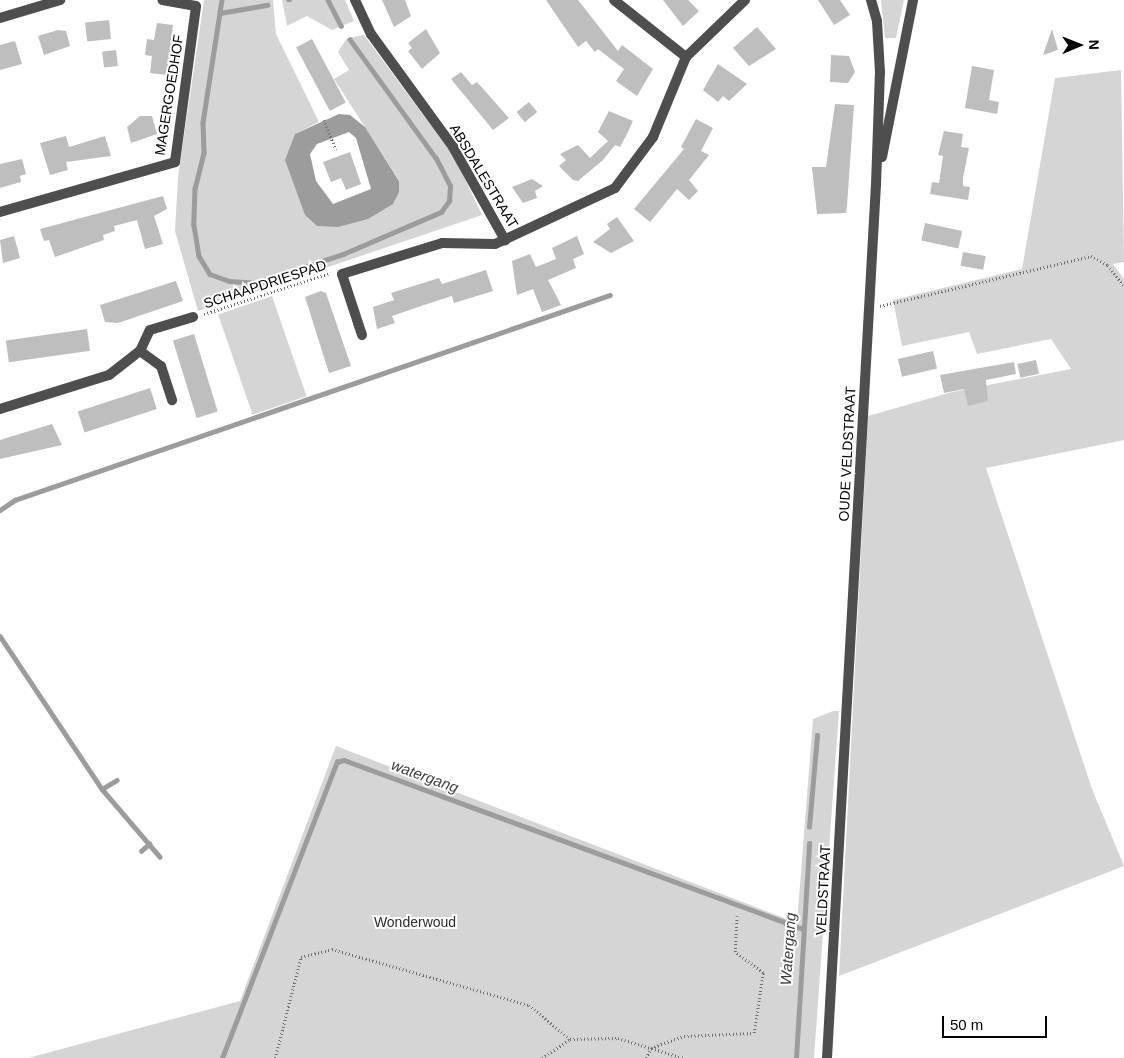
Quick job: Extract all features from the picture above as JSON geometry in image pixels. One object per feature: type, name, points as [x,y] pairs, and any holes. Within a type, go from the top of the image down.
[{"type":"street","points":[[0,18],[60,0]]},
{"type":"street","name":"MAGERGOEDHOF","points":[[0,212],[175,162],[196,6],[163,0]]},
{"type":"street","name":"ABSDALESTRAAT","points":[[355,0],[371,34],[453,146],[505,240],[615,188],[653,137],[686,57],[746,0]]},
{"type":"street","points":[[614,0],[686,57]]},
{"type":"street","name":"OUDE VELDSTRAAT","points":[[847,724],[876,185],[880,72],[878,21],[871,0]]},
{"type":"street","name":"OUDE VELDSTRAAT","points":[[876,185],[914,0]]},
{"type":"street","points":[[362,335],[342,274],[442,243],[495,244],[505,240]]},
{"type":"street","points":[[0,409],[109,375],[140,351],[150,330],[193,317]]},
{"type":"street","points":[[140,351],[161,366],[172,400]]},
{"type":"street","name":"VELDSTRAAT","points":[[827,1058],[847,724]]},
{"type":"path","points":[[324,120],[336,150]]},
{"type":"path","points":[[868,306],[1091,256],[1108,265],[1124,286]]},
{"type":"path","name":"SCHAAPDRIESPAD","points":[[193,317],[335,272],[342,274]]},
{"type":"path","points":[[646,1058],[651,1048],[684,1036],[754,1033],[764,972],[735,952],[737,916]]},
{"type":"path","points":[[275,1058],[301,957],[332,949],[529,1005],[570,1039]]},
{"type":"path","points":[[542,1058],[570,1039],[618,1038],[683,1058]]},
{"type":"green space","points":[[204,0],[273,0],[276,34],[319,122],[295,134],[305,215],[399,192],[399,180],[334,79],[349,70],[338,52],[347,38],[364,35],[455,158],[482,215],[198,311],[175,231],[178,177]]},
{"type":"green space","points":[[282,0],[345,0],[354,21],[332,30],[307,16],[287,26]]},
{"type":"green space","points":[[881,0],[904,0],[896,38],[885,38]]},
{"type":"green space","points":[[1121,70],[1124,262],[1113,264],[1124,279],[1124,440],[986,468],[1092,789],[1124,866],[839,976],[868,416],[952,392],[1071,369],[1051,339],[977,354],[969,332],[902,346],[893,300],[1022,269],[1055,78]]},
{"type":"green space","points":[[272,296],[307,396],[253,415],[218,315]]},
{"type":"green space","name":"Wonderwoud","points":[[833,711],[839,711],[814,1058],[28,1058],[240,1001],[336,746],[797,923],[813,719]]},
{"type":"shaded area","points":[[339,114],[350,115],[365,127],[399,181],[399,192],[393,204],[368,219],[338,227],[317,226],[305,215],[285,160],[295,134]],"holes":[[[349,132],[356,138],[371,189],[333,204],[316,181],[310,154],[317,144]]]},
{"type":"building","points":[[382,0],[405,0],[411,16],[394,27]]},
{"type":"building","points":[[546,0],[578,0],[618,51],[622,45],[653,69],[637,96],[616,81],[624,69],[598,49],[595,52],[586,41],[578,47]]},
{"type":"building","points":[[663,0],[688,0],[699,11],[683,26]]},
{"type":"building","points":[[818,0],[840,0],[850,15],[834,25]]},
{"type":"building","points":[[109,20],[111,39],[87,41],[85,23]]},
{"type":"building","points":[[157,23],[173,25],[167,75],[150,73],[152,56],[145,55],[147,39],[154,40]]},
{"type":"building","points":[[757,27],[776,49],[749,66],[733,48]]},
{"type":"building","points":[[426,29],[440,53],[422,69],[408,51],[412,48],[408,43]]},
{"type":"building","points":[[1052,29],[1058,50],[1043,55]]},
{"type":"building","points":[[58,30],[66,31],[70,46],[44,55],[38,36]]},
{"type":"building","points":[[312,39],[346,103],[330,111],[296,47]]},
{"type":"building","points":[[15,41],[22,64],[0,70],[0,45]]},
{"type":"building","points":[[116,50],[118,66],[104,68],[102,52]]},
{"type":"building","points":[[831,55],[849,56],[855,72],[848,83],[830,82]]},
{"type":"building","points":[[718,64],[747,84],[729,101],[723,96],[718,102],[703,90]]},
{"type":"building","points":[[972,66],[994,70],[989,100],[999,102],[997,114],[965,108]]},
{"type":"building","points":[[461,72],[472,85],[477,82],[509,118],[493,130],[451,79]]},
{"type":"building","points":[[529,102],[537,112],[525,122],[517,112]]},
{"type":"building","points":[[835,104],[854,105],[846,213],[817,214],[812,167],[826,167]]},
{"type":"building","points":[[609,111],[633,121],[626,136],[620,147],[615,145],[603,160],[578,181],[573,180],[559,166],[566,160],[560,154],[578,145],[590,158],[608,141],[598,132]]},
{"type":"building","points":[[140,116],[152,116],[157,134],[131,143],[127,127]]},
{"type":"building","points":[[696,119],[713,128],[701,151],[709,155],[689,180],[698,191],[689,200],[677,189],[650,222],[634,209],[684,149],[681,147]]},
{"type":"building","points":[[944,131],[963,134],[961,147],[969,148],[963,178],[963,186],[970,187],[968,200],[930,194],[932,182],[939,183],[943,156],[938,155]]},
{"type":"building","points":[[66,136],[69,147],[105,136],[111,156],[66,162],[68,170],[50,175],[40,143]]},
{"type":"building","points":[[350,152],[361,184],[346,190],[341,178],[331,182],[323,162]]},
{"type":"building","points":[[22,159],[26,174],[20,176],[21,182],[0,188],[0,164]]},
{"type":"building","points":[[532,179],[543,186],[535,191],[537,198],[523,203],[512,187]]},
{"type":"building","points":[[163,196],[167,209],[154,216],[163,244],[145,249],[137,220],[114,226],[115,231],[103,235],[104,240],[55,257],[49,240],[44,241],[40,229]]},
{"type":"building","points":[[617,217],[634,241],[611,253],[593,242],[610,229],[607,224]]},
{"type":"building","points":[[925,223],[962,231],[958,249],[921,241]]},
{"type":"building","points":[[14,236],[20,258],[3,263],[0,240]]},
{"type":"building","points":[[577,236],[584,254],[573,259],[576,268],[548,280],[561,305],[542,312],[533,289],[517,295],[512,261],[530,254],[536,267],[556,259],[552,248]]},
{"type":"building","points":[[963,252],[986,256],[983,270],[961,266]]},
{"type":"building","points":[[486,270],[493,291],[454,303],[452,296],[424,305],[392,316],[395,323],[377,329],[373,307],[394,300],[391,293],[439,278],[442,284]]},
{"type":"building","points":[[176,281],[183,301],[118,323],[105,322],[100,305]]},
{"type":"building","points":[[321,291],[326,293],[351,366],[329,373],[305,297]]},
{"type":"building","points":[[87,329],[90,351],[9,362],[6,340]]},
{"type":"building","points":[[194,334],[218,411],[197,418],[173,340]]},
{"type":"building","points":[[933,351],[937,369],[902,377],[898,359]]},
{"type":"building","points":[[1036,360],[1039,374],[1020,378],[1017,364]]},
{"type":"building","points":[[1014,362],[1016,374],[986,380],[988,401],[968,406],[964,389],[944,393],[940,375]]},
{"type":"building","points":[[150,388],[157,409],[85,432],[78,411]]},
{"type":"building","points":[[52,424],[62,445],[0,459],[0,440]]},
{"type":"waterway","points":[[222,0],[203,123],[204,153],[195,188],[194,225],[199,256],[210,274],[229,281],[255,283],[343,254],[441,212],[449,201],[450,186],[436,159],[350,40]]},
{"type":"waterway","points":[[328,0],[341,26]]},
{"type":"waterway","points":[[220,13],[267,5]]},
{"type":"waterway","points":[[0,510],[15,500],[610,295]]},
{"type":"waterway","points":[[0,636],[102,789],[160,857]]},
{"type":"waterway","points":[[809,827],[817,735]]},
{"type":"waterway","name":"watergang","points":[[222,1058],[337,762],[344,760],[801,928]]},
{"type":"waterway","points":[[102,789],[117,780]]},
{"type":"waterway","name":"Watergang","points":[[796,1058],[809,843]]},
{"type":"waterway","points":[[141,851],[149,844]]}]
